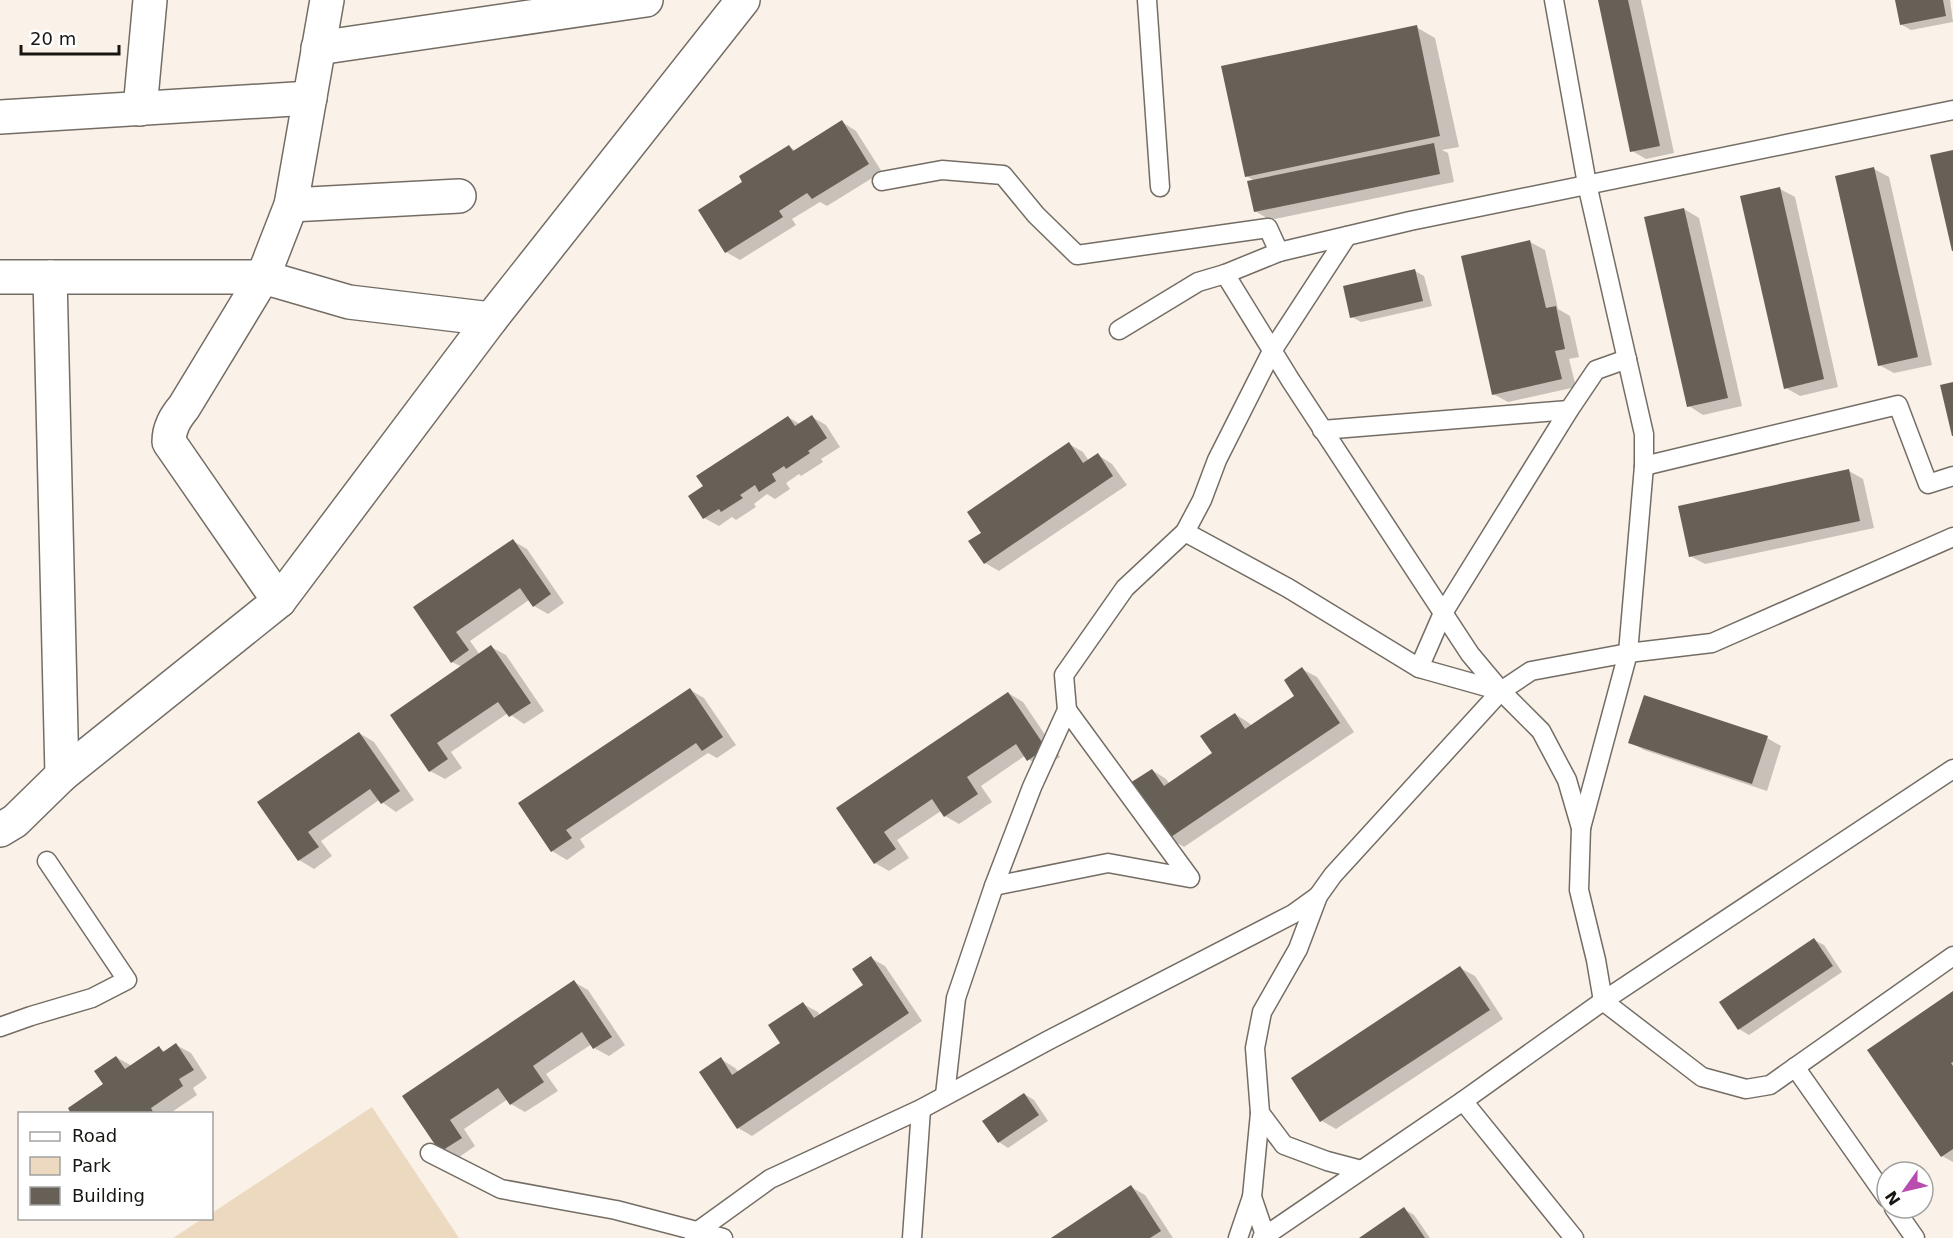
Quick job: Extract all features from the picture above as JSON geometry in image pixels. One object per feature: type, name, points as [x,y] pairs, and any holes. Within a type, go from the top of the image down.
[{"type":"street","points":[[140,109],[150,0]]},
{"type":"street","points":[[279,601],[169,442],[169,433],[176,417],[263,278],[291,204],[327,0]]},
{"type":"street","points":[[318,48],[476,12],[646,0]]},
{"type":"street","points":[[0,830],[15,821],[62,776],[279,601],[491,319],[743,0]]},
{"type":"street","points":[[0,117],[309,98]]},
{"type":"street","points":[[291,204],[459,196]]},
{"type":"street","points":[[0,277],[263,278],[349,302],[491,319]]},
{"type":"street","points":[[50,278],[62,776]]},
{"type":"lane","points":[[1147,0],[1160,187]]},
{"type":"lane","points":[[1554,0],[1587,184],[1644,434],[1644,466],[1628,653],[1581,828],[1579,890],[1596,960],[1603,1001],[1702,1077],[1746,1089],[1770,1085],[1953,956]]},
{"type":"lane","points":[[1119,330],[1198,282],[1225,274],[1279,252],[1587,184],[1953,110]]},
{"type":"lane","points":[[882,181],[942,170],[1003,176],[1036,215],[1077,255],[1268,228],[1279,252]]},
{"type":"lane","points":[[945,1095],[956,998],[994,886],[1032,787],[1067,710],[1064,675],[1125,588],[1185,532],[1202,500],[1217,460],[1272,351],[1347,236]]},
{"type":"lane","points":[[1225,274],[1322,430],[1470,654],[1501,691],[1541,731],[1567,780],[1581,828]]},
{"type":"lane","points":[[1419,668],[1443,613],[1569,410],[1596,370],[1627,359]]},
{"type":"lane","points":[[1644,466],[1899,405],[1928,484],[1953,476]]},
{"type":"lane","points":[[1322,430],[1569,410]]},
{"type":"lane","points":[[1185,532],[1288,588],[1419,668],[1501,691]]},
{"type":"lane","points":[[1238,1238],[1252,1197],[1260,1113],[1255,1048],[1262,1012],[1298,949],[1318,896],[1333,875],[1501,691],[1531,671],[1628,653],[1712,643],[1953,537]]},
{"type":"lane","points":[[994,886],[1108,863],[1190,878],[1067,710]]},
{"type":"lane","points":[[1252,1197],[1264,1237],[1463,1101],[1603,1001],[1953,769]]},
{"type":"lane","points":[[0,1027],[92,998],[127,980],[47,861]]},
{"type":"lane","points":[[696,1235],[770,1179],[921,1109],[1293,914],[1318,896]]},
{"type":"lane","points":[[1795,1067],[1875,1181]]},
{"type":"lane","points":[[1463,1101],[1574,1238]]},
{"type":"lane","points":[[912,1238],[921,1109]]},
{"type":"lane","points":[[1260,1113],[1284,1145],[1327,1161],[1361,1170]]},
{"type":"lane","points":[[430,1153],[501,1189],[616,1210],[696,1235],[723,1238]]},
{"type":"lane","points":[[1902,1220],[1915,1238]]},
{"type":"green space","points":[[372,1107],[459,1238],[173,1238],[200,1220],[213,1220],[213,1212]]},
{"type":"building","points":[[1598,0],[1628,0],[1660,146],[1630,152]]},
{"type":"building","points":[[1895,0],[1943,0],[1946,16],[1900,25]]},
{"type":"building","points":[[1417,25],[1440,136],[1245,177],[1221,66]]},
{"type":"building","points":[[842,120],[869,164],[812,199],[807,193],[779,211],[783,217],[725,253],[698,210],[742,182],[739,176],[789,145],[793,151]]},
{"type":"building","points":[[1434,143],[1440,174],[1254,212],[1247,181]]},
{"type":"building","points":[[1953,150],[1953,251],[1952,251],[1930,155]]},
{"type":"building","points":[[1874,167],[1918,357],[1878,366],[1835,176]]},
{"type":"building","points":[[1780,187],[1824,379],[1784,389],[1740,196]]},
{"type":"building","points":[[1684,208],[1728,398],[1687,407],[1644,217]]},
{"type":"building","points":[[1530,240],[1546,308],[1556,306],[1565,349],[1555,351],[1562,379],[1492,395],[1461,256]]},
{"type":"building","points":[[1415,269],[1423,301],[1350,318],[1343,286]]},
{"type":"building","points":[[1953,382],[1953,436],[1952,436],[1940,385]]},
{"type":"building","points":[[812,415],[827,438],[786,469],[784,466],[772,474],[776,481],[759,492],[755,485],[740,495],[743,498],[721,512],[719,509],[703,519],[688,496],[703,486],[696,476],[788,416],[795,426]]},
{"type":"building","points":[[1069,442],[1083,463],[1098,453],[1113,476],[984,564],[968,541],[981,533],[967,512]]},
{"type":"building","points":[[1849,469],[1860,521],[1689,557],[1678,506]]},
{"type":"building","points":[[513,539],[551,594],[533,607],[520,588],[456,632],[469,650],[451,663],[413,607]]},
{"type":"building","points":[[491,645],[531,703],[509,717],[498,702],[437,743],[448,759],[429,772],[390,715]]},
{"type":"building","points":[[1302,667],[1340,723],[1168,839],[1130,783],[1152,769],[1164,786],[1212,753],[1200,736],[1235,713],[1245,729],[1294,696],[1284,680]]},
{"type":"building","points":[[690,688],[723,737],[702,751],[696,743],[566,830],[572,838],[551,852],[518,803]]},
{"type":"building","points":[[1008,692],[1046,748],[1027,761],[1016,744],[967,777],[978,794],[944,817],[932,799],[884,832],[896,849],[874,864],[836,808]]},
{"type":"building","points":[[1644,695],[1768,736],[1752,784],[1628,743]]},
{"type":"building","points":[[359,732],[400,791],[381,804],[370,789],[308,832],[319,847],[298,861],[257,802]]},
{"type":"building","points":[[1814,938],[1833,966],[1738,1030],[1719,1002]]},
{"type":"building","points":[[871,956],[909,1013],[737,1129],[699,1072],[721,1057],[732,1075],[780,1043],[768,1025],[803,1002],[814,1018],[863,985],[852,969]]},
{"type":"building","points":[[1460,966],[1490,1010],[1320,1122],[1291,1078]]},
{"type":"building","points":[[574,980],[612,1037],[593,1049],[582,1032],[533,1066],[544,1082],[510,1105],[498,1088],[450,1120],[462,1138],[440,1152],[402,1096]]},
{"type":"building","points":[[1953,991],[1953,1062],[1951,1063],[1953,1066],[1953,1149],[1941,1157],[1867,1050]]},
{"type":"building","points":[[176,1043],[194,1070],[179,1079],[183,1086],[151,1108],[153,1112],[70,1112],[68,1108],[103,1084],[94,1071],[116,1056],[125,1069],[159,1046],[163,1052]]},
{"type":"building","points":[[1024,1093],[1039,1115],[998,1143],[982,1121]]},
{"type":"building","points":[[1131,1185],[1161,1231],[1150,1238],[1051,1238]]},
{"type":"building","points":[[1404,1207],[1425,1238],[1359,1238]]}]
